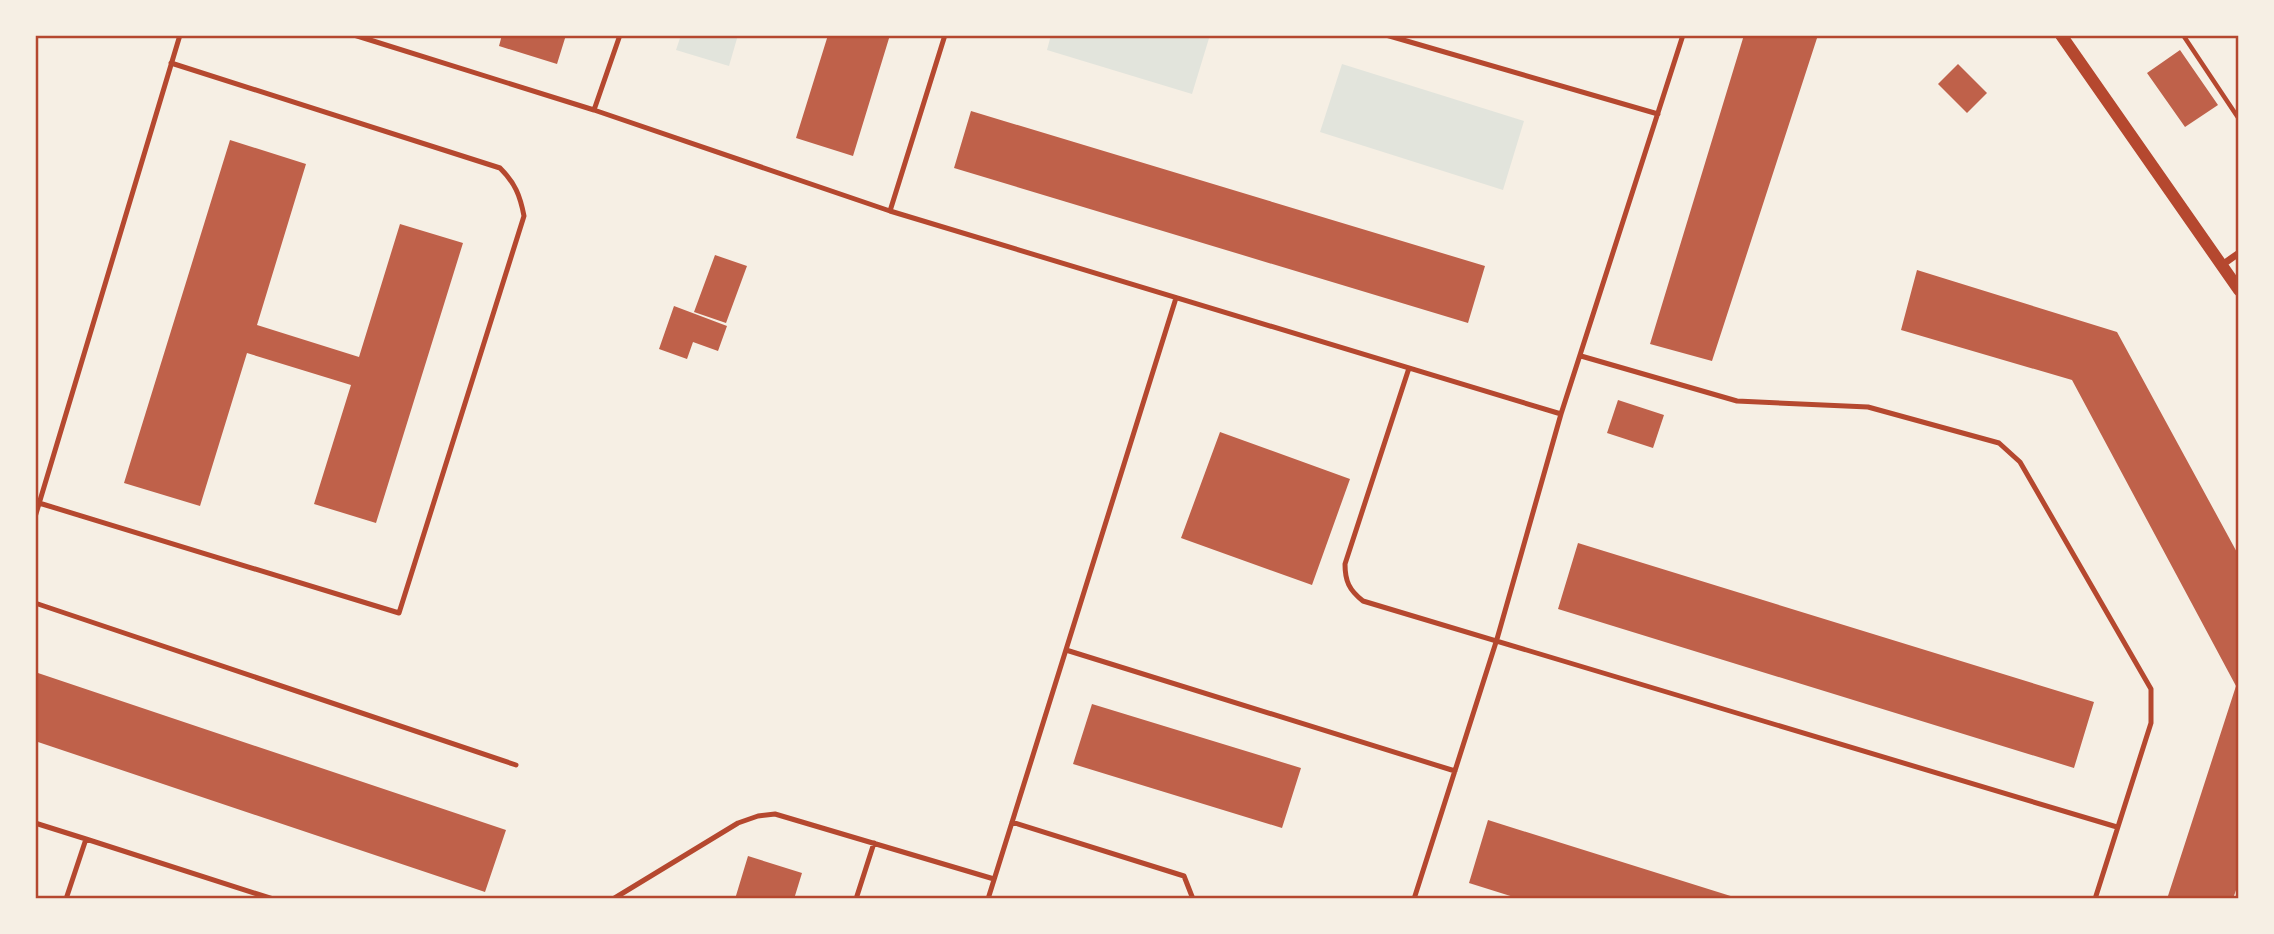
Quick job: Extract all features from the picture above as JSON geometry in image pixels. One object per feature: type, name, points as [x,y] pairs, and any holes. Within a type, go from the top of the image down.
[{"type":"street","points":[[2065,36],[2239,290]]},
{"type":"street","points":[[2222,265],[2239,253]]},
{"type":"lane","points":[[35,517],[180,35]]},
{"type":"lane","points":[[354,35],[594,110],[890,211],[1561,414]]},
{"type":"lane","points":[[594,110],[621,35]]},
{"type":"lane","points":[[890,211],[945,35]]},
{"type":"lane","points":[[1386,35],[1658,114]]},
{"type":"lane","points":[[1414,899],[1497,639],[1561,414],[1682,35]]},
{"type":"lane","points":[[39,503],[399,613],[524,216],[520,196],[512,180],[500,168],[171,63]]},
{"type":"lane","points":[[988,899],[1176,298]]},
{"type":"lane","points":[[1581,356],[1737,401],[1868,407],[1999,443],[2020,462],[2151,689],[2151,723],[2095,899]]},
{"type":"lane","points":[[1409,368],[1346,564],[1345,578],[1352,592],[1363,601],[2117,827]]},
{"type":"lane","points":[[35,603],[516,765]]},
{"type":"lane","points":[[1066,650],[1455,771]]},
{"type":"lane","points":[[613,899],[738,823],[775,814],[994,879]]},
{"type":"lane","points":[[1012,822],[1184,876],[1193,899]]},
{"type":"lane","points":[[35,823],[273,899]]},
{"type":"lane","points":[[66,899],[86,839]]},
{"type":"lane","points":[[856,899],[874,843]]},
{"type":"path","points":[[2183,35],[2239,119]]},
{"type":"shaded area","points":[[681,35],[738,35],[729,66],[676,50]]},
{"type":"shaded area","points":[[1051,35],[1210,35],[1192,94],[1047,50]]},
{"type":"shaded area","points":[[1342,64],[1524,121],[1503,190],[1320,132]]},
{"type":"building","points":[[502,35],[566,35],[557,64],[499,46]]},
{"type":"building","points":[[828,35],[890,35],[853,156],[796,138]]},
{"type":"building","points":[[1744,35],[1818,35],[1712,361],[1650,344]]},
{"type":"building","points":[[2180,50],[2218,105],[2185,127],[2147,73]]},
{"type":"building","points":[[1958,64],[1987,93],[1967,113],[1938,84]]},
{"type":"building","points":[[971,111],[1485,266],[1468,323],[954,168]]},
{"type":"building","points":[[230,140],[306,164],[257,325],[359,357],[400,224],[463,243],[376,523],[314,504],[351,385],[247,353],[200,506],[124,483]]},
{"type":"building","points":[[715,255],[747,266],[726,323],[694,312]]},
{"type":"building","points":[[1917,270],[2117,332],[2239,556],[2239,881],[2233,899],[2167,899],[2236,686],[2072,380],[1901,330]]},
{"type":"building","points":[[674,306],[727,326],[718,351],[693,342],[687,359],[659,349]]},
{"type":"building","points":[[1618,400],[1664,415],[1653,448],[1607,433]]},
{"type":"building","points":[[1220,432],[1350,479],[1312,585],[1181,538]]},
{"type":"building","points":[[1578,543],[2094,702],[2074,768],[1558,609]]},
{"type":"building","points":[[35,672],[506,830],[485,892],[35,741]]},
{"type":"building","points":[[1092,704],[1301,768],[1282,828],[1073,764]]},
{"type":"building","points":[[1488,820],[1737,899],[1520,899],[1469,883]]},
{"type":"building","points":[[748,856],[802,873],[794,899],[735,899]]}]
